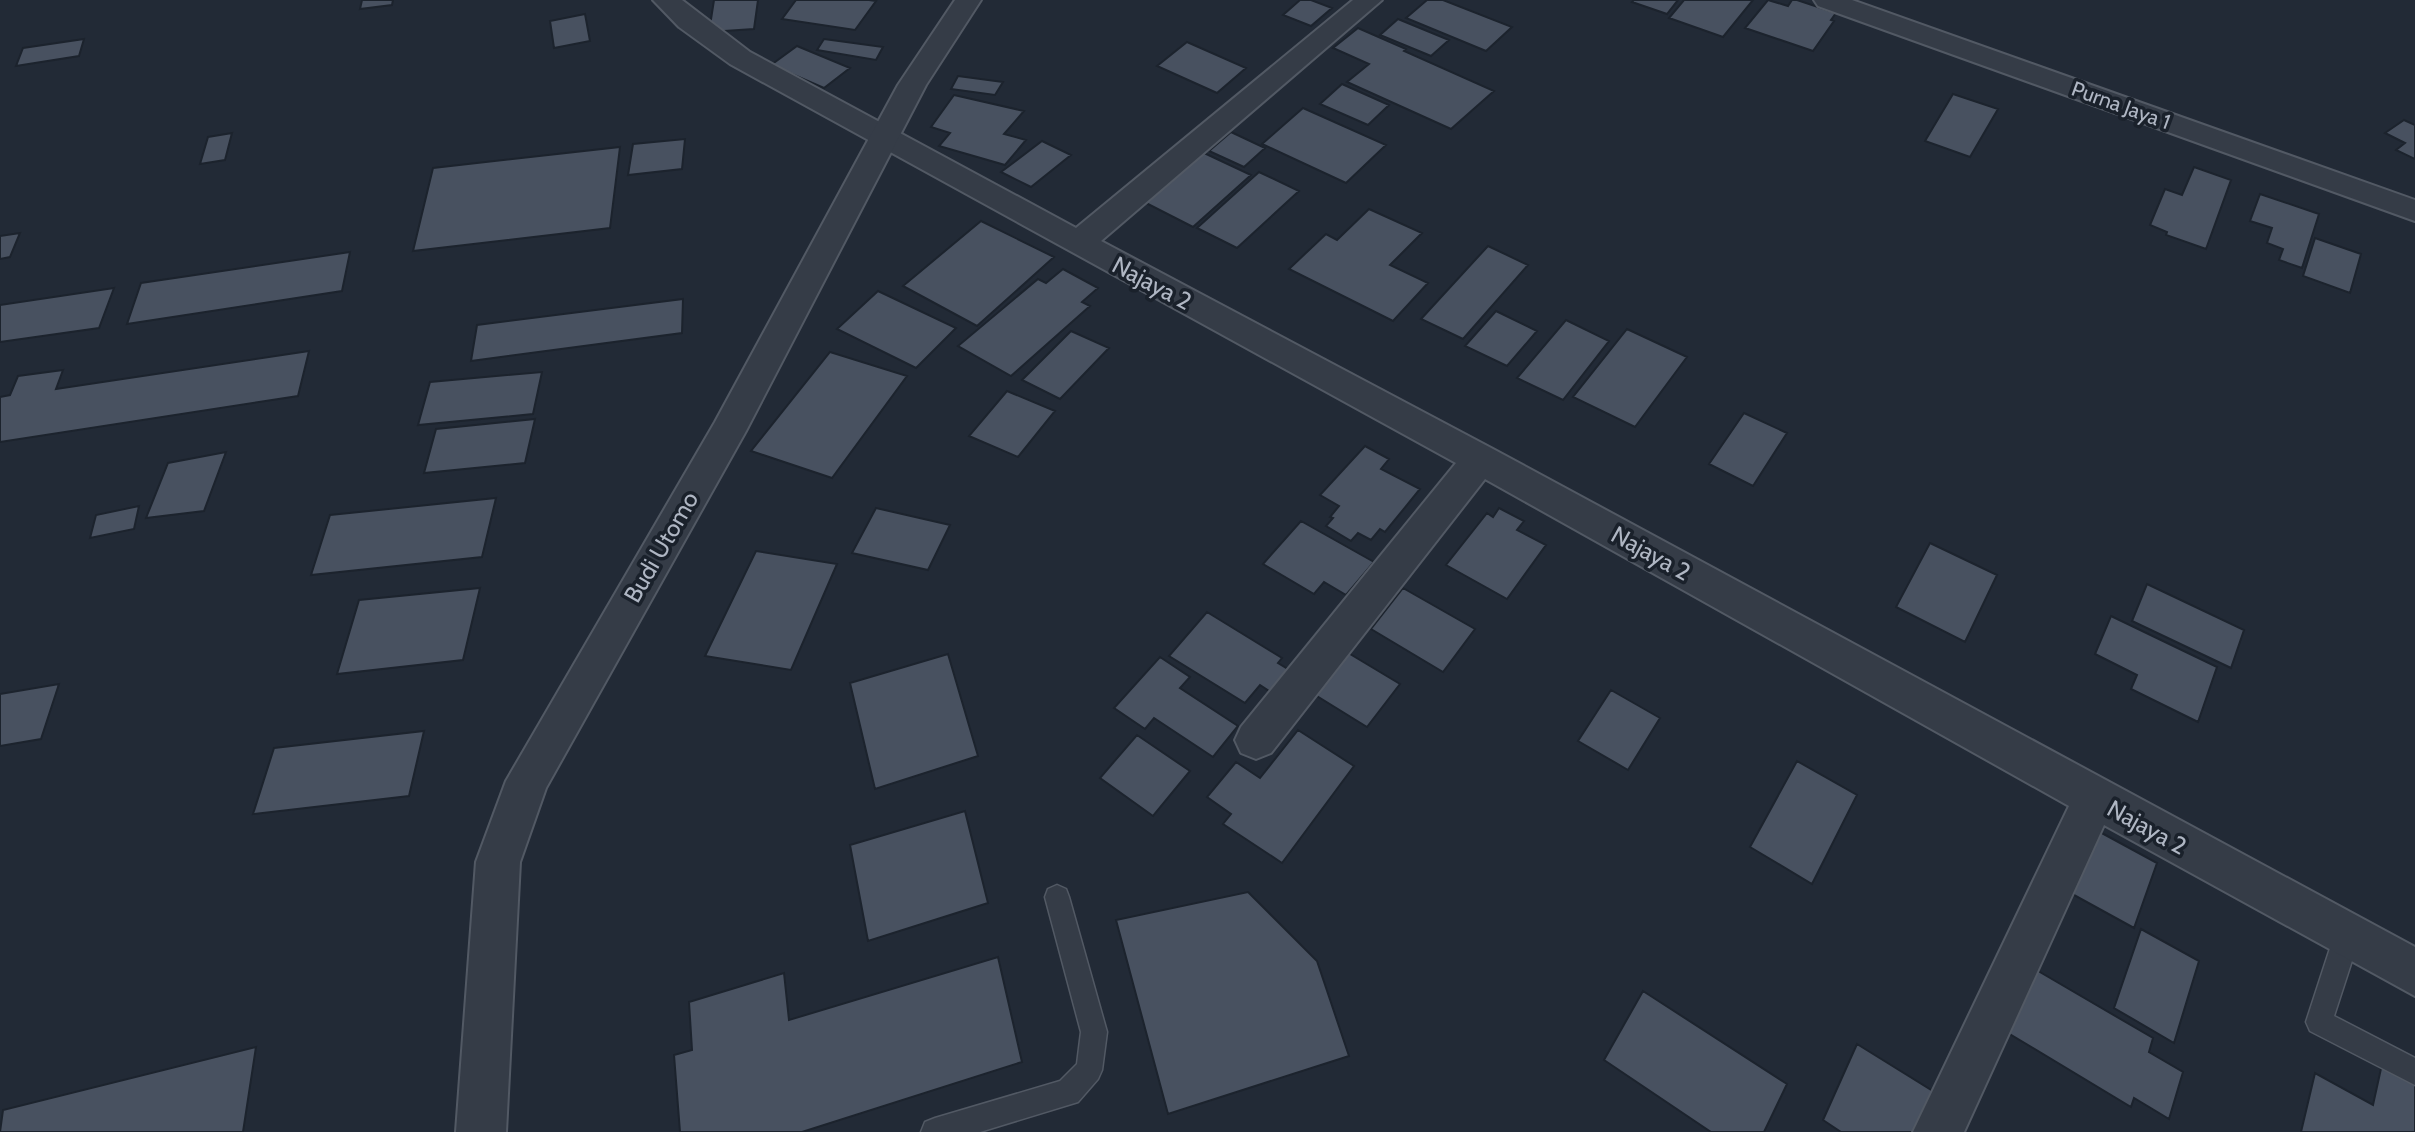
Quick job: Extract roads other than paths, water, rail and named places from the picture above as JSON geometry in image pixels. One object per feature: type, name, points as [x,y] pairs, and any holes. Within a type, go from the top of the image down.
[{"type":"street","name":"Najaya 2","points":[[666,0],[689,21],[740,58],[1480,459],[2415,973]]},
{"type":"street","name":"Budi Utomo","points":[[481,1132],[498,862],[527,781],[728,431],[912,85],[968,0]]},
{"type":"street","points":[[1079,243],[1369,0]]},
{"type":"street","name":"Purna Jaya 1","points":[[1827,0],[2415,211]]},
{"type":"street","points":[[1256,740],[1480,459]]},
{"type":"street","points":[[1938,1132],[2095,798]]},
{"type":"lane","points":[[934,1132],[1068,1092],[1089,1070],[1094,1032],[1057,897]]},
{"type":"lane","points":[[2347,936],[2319,1022],[2415,1072]]}]
